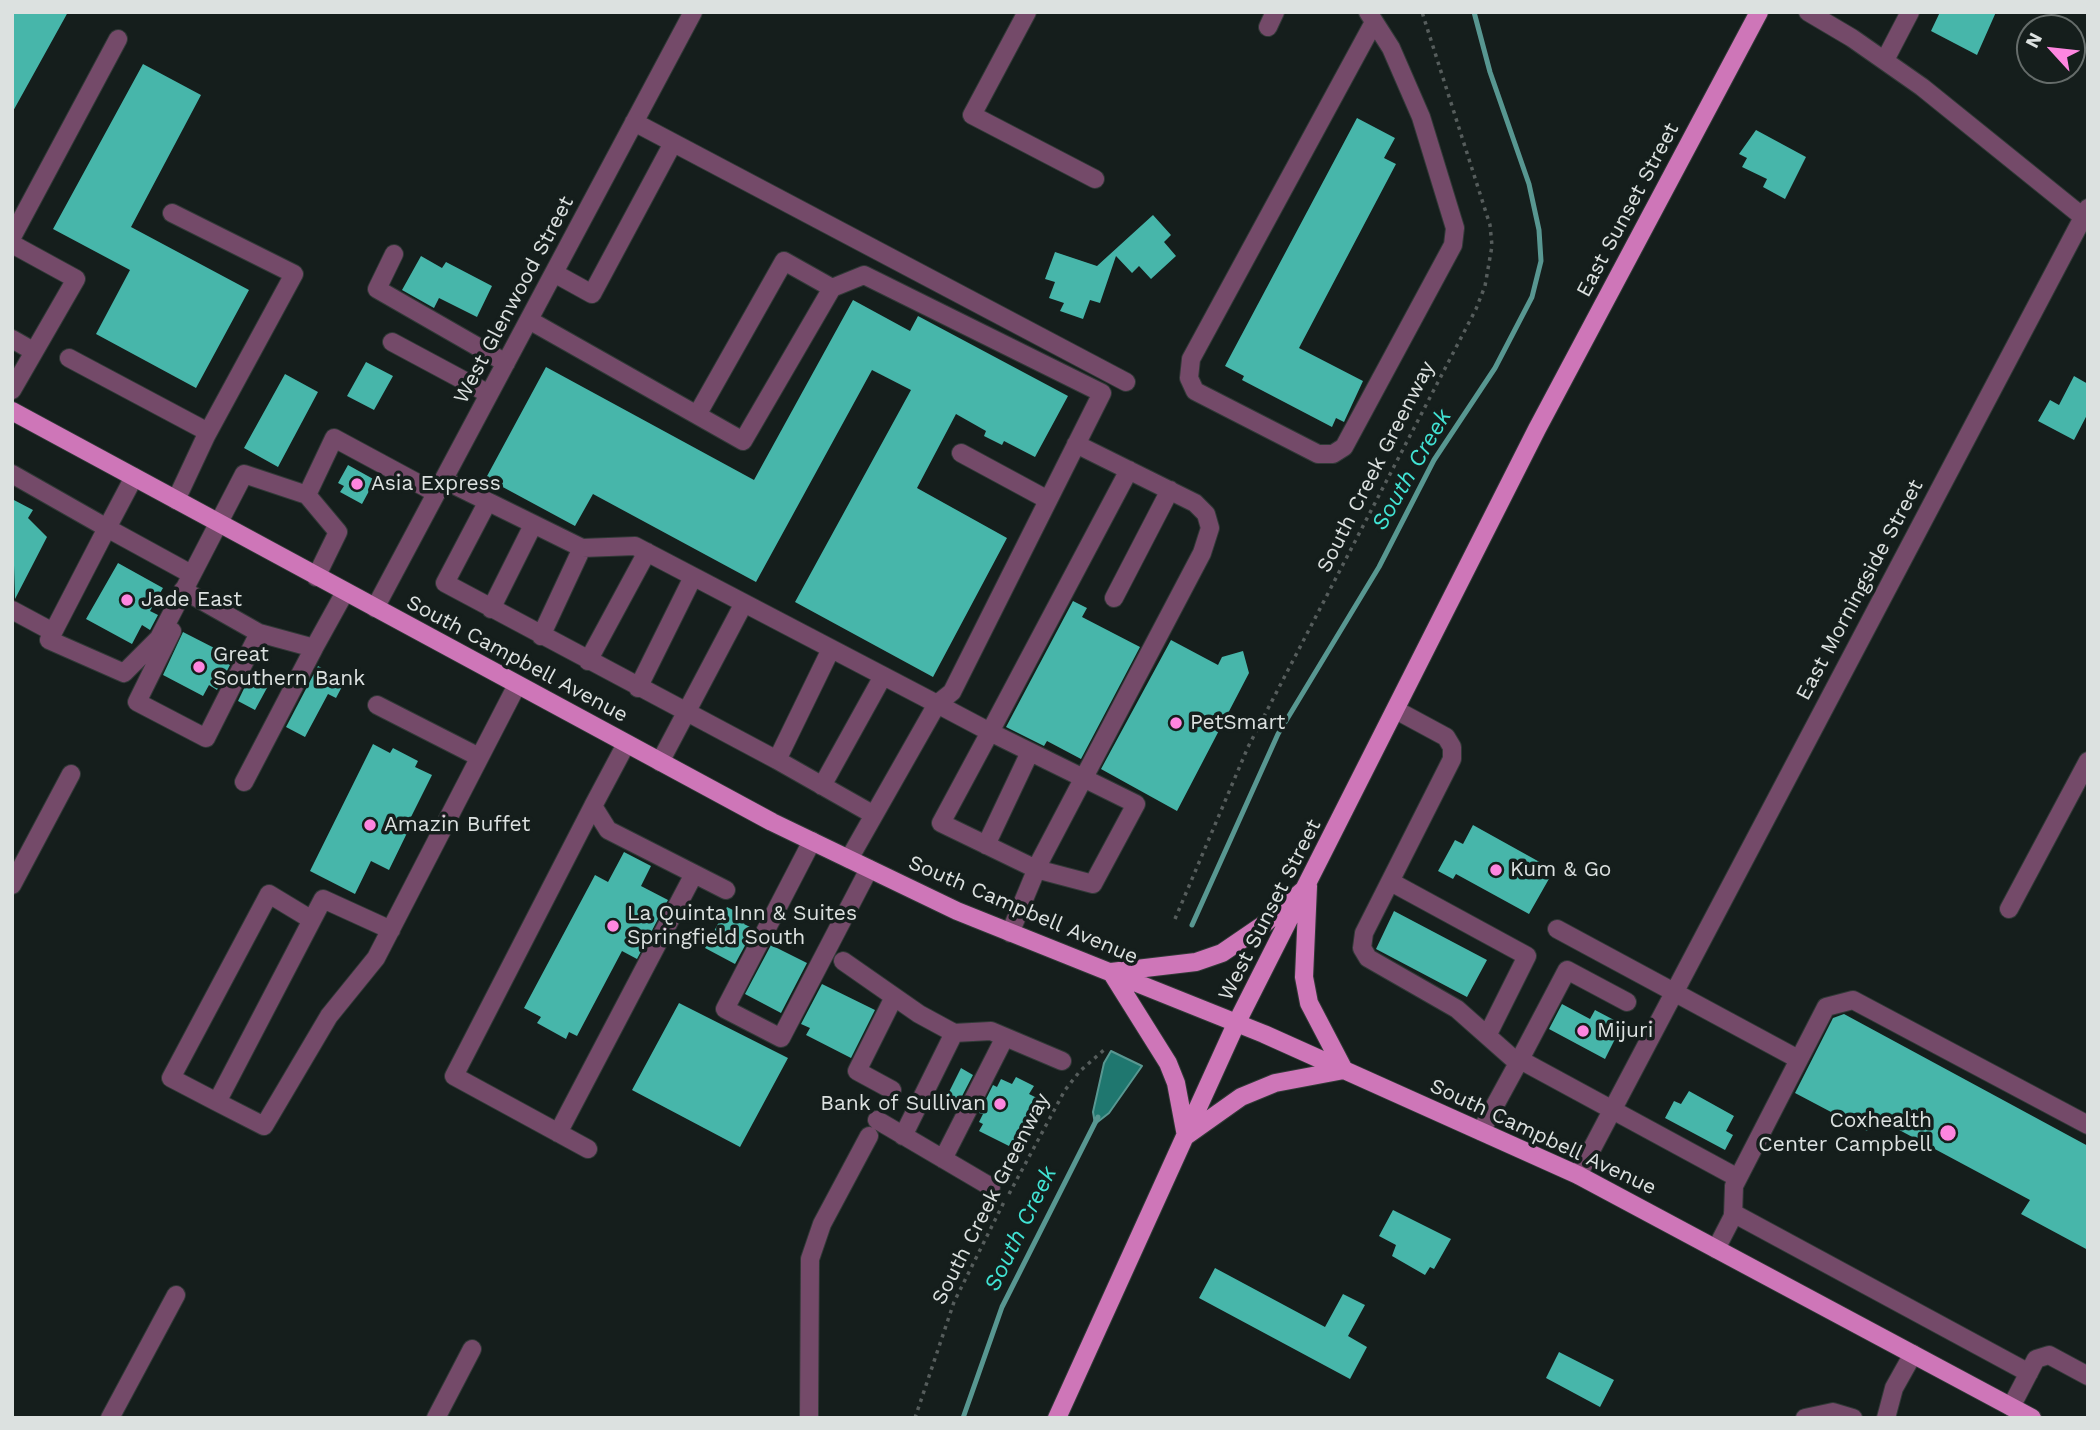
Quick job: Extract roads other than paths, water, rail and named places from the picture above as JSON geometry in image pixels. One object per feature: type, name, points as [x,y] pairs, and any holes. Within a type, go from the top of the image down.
[{"type":"main road","name":"East Sunset Street","points":[[1537,429],[1759,12]]},
{"type":"main road","name":"South Campbell Avenue","points":[[12,411],[626,744],[812,841],[1010,933],[1111,972],[1344,1070],[1578,1175],[2032,1418]]},
{"type":"main road","name":"West Sunset Street","points":[[1057,1418],[1236,1024],[1537,429]]},
{"type":"main road","points":[[1308,886],[1304,977],[1309,1003],[1344,1070],[1275,1083],[1253,1093],[1186,1136],[1177,1083],[1168,1063],[1111,972],[1196,962],[1222,953],[1263,925],[1308,886]]},
{"type":"street","name":"West Glenwood Street","points":[[375,608],[693,12]]},
{"type":"street","points":[[1027,12],[972,115],[1096,179]]},
{"type":"street","points":[[1808,12],[1885,60],[2086,216]]},
{"type":"street","points":[[1885,60],[1910,12]]},
{"type":"street","points":[[1370,18],[1391,48],[1421,117],[1455,228],[1453,245],[1343,447],[1333,454],[1318,454],[1195,391],[1189,379],[1191,359],[1370,18]]},
{"type":"street","points":[[12,237],[118,39]]},
{"type":"street","points":[[634,122],[1126,382]]},
{"type":"street","points":[[554,273],[592,294],[673,143]]},
{"type":"street","points":[[172,213],[294,274],[208,432],[176,500]]},
{"type":"street","name":"East Morningside Street","points":[[1578,1175],[2086,216]]},
{"type":"street","points":[[12,244],[76,279],[12,390]]},
{"type":"street","points":[[394,254],[377,289],[506,363]]},
{"type":"street","points":[[697,415],[784,261],[832,288]]},
{"type":"street","points":[[529,320],[743,441],[832,288],[864,275],[1102,393],[952,692],[937,704],[849,859]]},
{"type":"street","points":[[974,328],[984,307]]},
{"type":"street","points":[[12,339],[33,351]]},
{"type":"street","points":[[392,342],[489,394]]},
{"type":"street","points":[[69,358],[208,432]]},
{"type":"street","points":[[307,495],[334,438],[440,486],[487,503],[582,548],[635,546],[990,732],[1136,804],[1093,884],[1036,869],[941,823],[990,732],[1129,471]]},
{"type":"street","points":[[1010,933],[1036,869],[1202,553],[1210,528],[1206,514],[1195,503],[1076,444]]},
{"type":"street","points":[[961,453],[1048,500]]},
{"type":"street","points":[[12,474],[107,528],[259,633],[314,648]]},
{"type":"street","points":[[134,477],[49,640],[124,673],[159,638],[244,474],[307,495],[338,532],[316,577]]},
{"type":"street","points":[[1114,598],[1170,491]]},
{"type":"street","points":[[487,503],[445,583],[685,714],[777,760],[874,815]]},
{"type":"street","points":[[491,609],[533,526]]},
{"type":"street","points":[[541,636],[582,548]]},
{"type":"street","points":[[588,661],[647,552]]},
{"type":"street","points":[[638,688],[693,577]]},
{"type":"street","points":[[244,782],[345,592]]},
{"type":"street","points":[[660,762],[744,603]]},
{"type":"street","points":[[174,607],[176,623],[137,702],[206,738],[259,633]]},
{"type":"street","points":[[12,610],[54,632]]},
{"type":"street","points":[[777,760],[831,649]]},
{"type":"street","points":[[822,786],[883,676]]},
{"type":"street","points":[[312,919],[269,894],[171,1078],[264,1126],[329,1017],[376,958],[517,685]]},
{"type":"street","points":[[377,705],[479,757]]},
{"type":"street","points":[[1396,710],[1446,737],[1452,747],[1452,759],[1364,933],[1362,948],[1368,958],[1457,1009],[1518,1063],[1525,1063],[1738,1178]]},
{"type":"street","points":[[588,1149],[454,1076],[626,744]]},
{"type":"street","points":[[986,845],[1030,752]]},
{"type":"street","points":[[2009,909],[2088,761]]},
{"type":"street","points":[[12,885],[71,774]]},
{"type":"street","points":[[593,806],[608,830],[726,890]]},
{"type":"street","points":[[812,841],[725,1009],[781,1038],[869,869]]},
{"type":"street","points":[[558,1133],[694,874]]},
{"type":"street","points":[[1391,882],[1527,956],[1488,1034]]},
{"type":"street","points":[[217,1102],[323,899],[391,930]]},
{"type":"street","points":[[1557,929],[1798,1059]]},
{"type":"street","points":[[1481,1131],[1582,943]]},
{"type":"street","points":[[843,961],[894,997],[954,1033],[991,1031],[1062,1061]]},
{"type":"street","points":[[1567,970],[1627,1002]]},
{"type":"street","points":[[892,1090],[857,1071],[894,997]]},
{"type":"street","points":[[1716,1249],[1733,1213],[1734,1186],[1826,1007],[1853,1000],[2088,1125]]},
{"type":"street","points":[[903,1136],[954,1033]]},
{"type":"street","points":[[943,1159],[1005,1037]]},
{"type":"street","points":[[810,1418],[810,1259],[822,1224],[873,1128],[903,1136],[991,1187]]},
{"type":"street","points":[[1733,1213],[2029,1373]]},
{"type":"street","points":[[110,1418],[176,1295]]},
{"type":"street","points":[[436,1418],[472,1349]]},
{"type":"street","points":[[1886,1418],[1894,1388],[1913,1354]]},
{"type":"street","points":[[2011,1407],[2036,1359],[2049,1355],[2086,1370]]},
{"type":"street","points":[[1805,1418],[1833,1412],[1853,1418]]},
{"type":"water","points":[[1111,1051],[1142,1066],[1109,1113],[1095,1124],[1093,1112],[1104,1063]]},
{"type":"waterway","name":"South Creek","points":[[1192,925],[1278,734],[1379,567],[1434,460],[1495,368],[1532,297],[1541,261],[1539,230],[1529,184],[1490,72],[1474,12]]},
{"type":"waterway","name":"South Creek","points":[[963,1418],[1002,1307],[1098,1117]]},
{"type":"place","name":"Asia Express","points":[[357,484]]},
{"type":"place","name":"Jade East","points":[[127,600]]},
{"type":"place","name":"Great Southern Bank","points":[[199,667]]},
{"type":"place","name":"PetSmart","points":[[1176,723]]},
{"type":"place","name":"Amazin Buffet","points":[[370,825]]},
{"type":"place","name":"Kum & Go","points":[[1496,870]]},
{"type":"place","name":"La Quinta Inn & Suites Springfield South","points":[[613,926]]},
{"type":"place","name":"Mijuri","points":[[1583,1031]]},
{"type":"place","name":"Bank of Sullivan","points":[[1000,1104]]},
{"type":"place","name":"Coxhealth Center Campbell","points":[[1948,1133]]}]
